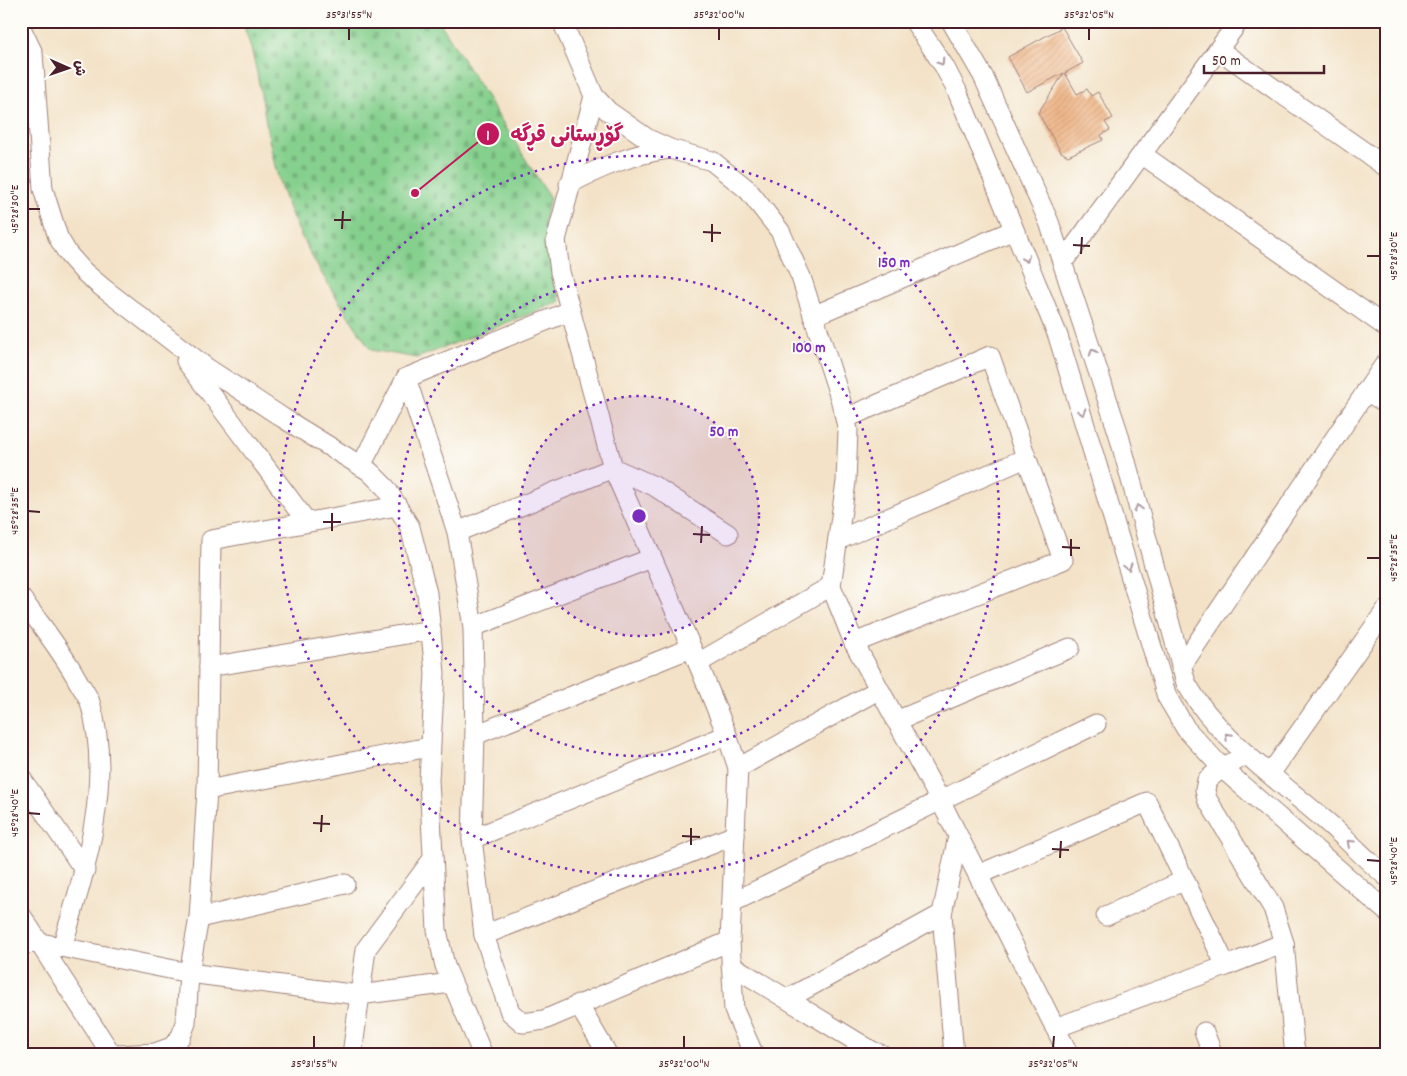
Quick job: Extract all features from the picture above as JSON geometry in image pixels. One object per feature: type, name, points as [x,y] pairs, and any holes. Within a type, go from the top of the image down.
[{"type":"street","points":[[562,21],[594,96],[618,120],[648,139],[670,149],[712,161],[748,190],[780,231],[802,277],[846,418],[848,430],[846,482],[831,586],[854,643],[878,690],[940,800],[1070,1055]]},
{"type":"street","points":[[914,21],[944,66],[957,91],[1058,336],[1167,697],[1186,729],[1222,768],[1386,911]]},
{"type":"street","points":[[951,21],[983,76],[1049,222],[1118,432],[1186,683],[1205,713],[1247,755],[1384,869]]},
{"type":"street","points":[[1063,262],[1143,155],[1239,21]]},
{"type":"street","points":[[21,28],[33,54],[43,189],[58,236],[68,254],[84,272],[207,368],[361,466],[386,488],[410,527],[420,558],[431,630],[435,673],[429,748],[436,930],[443,959],[452,983],[483,1055]]},
{"type":"street","points":[[1219,50],[1386,166]]},
{"type":"street","points":[[594,96],[569,184],[556,240],[560,272],[613,468],[694,655],[727,735],[738,768],[730,941],[731,965],[734,1010],[754,1055]]},
{"type":"street","points":[[569,184],[608,165],[642,152],[670,149]]},
{"type":"street","points":[[1143,155],[1386,327]]},
{"type":"street","points":[[813,316],[1014,230]]},
{"type":"street","points":[[361,466],[406,378],[570,311]]},
{"type":"street","points":[[171,340],[307,522]]},
{"type":"street","points":[[846,418],[990,356],[1063,560],[854,643]]},
{"type":"street","points":[[1181,667],[1386,362]]},
{"type":"street","points":[[406,378],[457,532],[473,627],[475,735],[472,839],[484,935],[510,1012],[523,1023],[544,1020],[730,941]]},
{"type":"street","points":[[1366,391],[1386,403]]},
{"type":"street","points":[[838,540],[1026,458]]},
{"type":"street","points":[[457,532],[613,468],[654,486],[728,534]]},
{"type":"street","points":[[118,1055],[155,1053],[172,1047],[181,1036],[186,1023],[189,974],[199,918],[207,790],[211,540],[397,506]]},
{"type":"street","points":[[473,627],[652,558]]},
{"type":"street","points":[[475,735],[694,655],[831,586]]},
{"type":"street","points":[[21,598],[62,654],[89,701],[97,736],[98,782],[94,830],[85,871],[62,948]]},
{"type":"street","points":[[1270,774],[1386,610]]},
{"type":"street","points":[[209,667],[431,630]]},
{"type":"street","points":[[896,721],[1070,648]]},
{"type":"street","points":[[738,768],[878,690]]},
{"type":"street","points":[[732,902],[1096,724]]},
{"type":"street","points":[[472,839],[727,735]]},
{"type":"street","points":[[207,790],[429,748]]},
{"type":"street","points":[[1247,755],[1222,768],[1207,780],[1205,790],[1207,799],[1273,908],[1284,943],[1294,1046],[1297,1055]]},
{"type":"street","points":[[21,778],[85,871]]},
{"type":"street","points":[[978,875],[1147,802],[1226,966]]},
{"type":"street","points":[[484,935],[735,835]]},
{"type":"street","points":[[954,1055],[942,914],[958,836]]},
{"type":"street","points":[[352,1055],[366,949],[432,860]]},
{"type":"street","points":[[1106,916],[1185,880]]},
{"type":"street","points":[[199,918],[345,884]]},
{"type":"street","points":[[789,998],[942,914]]},
{"type":"street","points":[[21,915],[41,943],[112,1055]]},
{"type":"street","points":[[21,944],[41,943],[189,974],[359,995],[452,983]]},
{"type":"street","points":[[1055,1028],[1284,943]]},
{"type":"street","points":[[731,965],[789,998],[840,1032],[883,1055]]},
{"type":"street","points":[[578,1004],[608,1055]]},
{"type":"street","points":[[1204,1032],[1213,1055]]},
{"type":"green space","points":[[242,21],[439,21],[550,198],[544,222],[560,302],[417,358],[371,350],[315,261],[282,191],[267,130],[253,56]]},
{"type":"building","points":[[1062,27],[1083,63],[1065,73],[1077,94],[1087,89],[1091,96],[1098,92],[1113,118],[1105,122],[1110,130],[1101,135],[1103,140],[1068,156],[1061,152],[1038,113],[1064,73],[1027,92],[1008,57]]},
{"type":"place","name":"گۆڕستانی قڕگە","points":[[415,193]]}]
